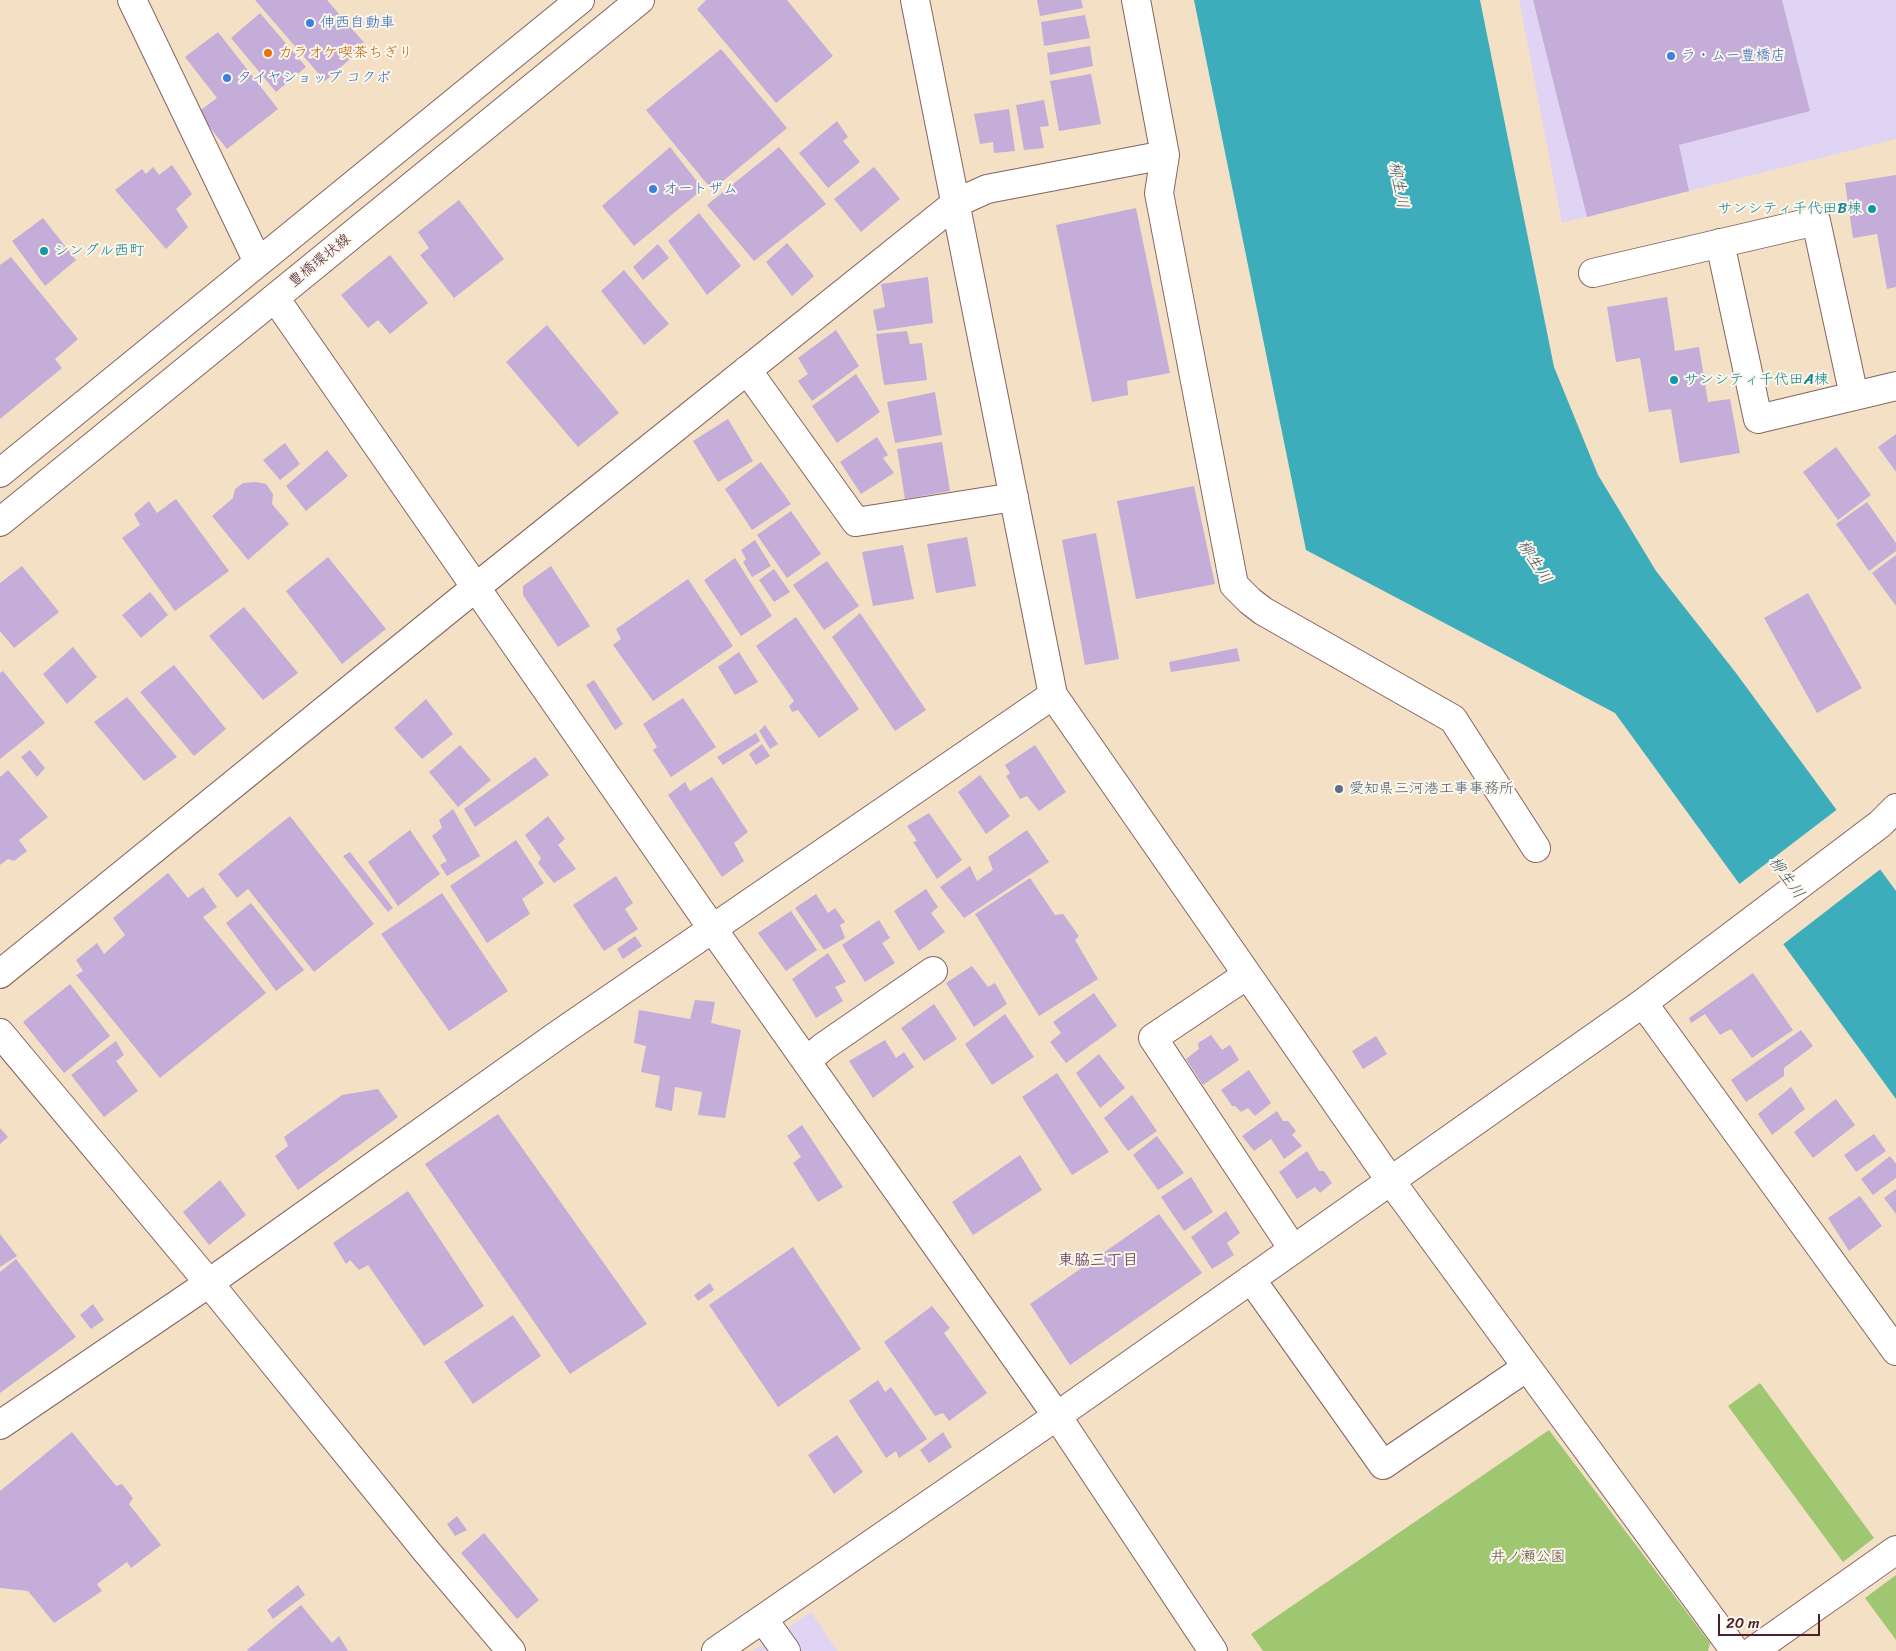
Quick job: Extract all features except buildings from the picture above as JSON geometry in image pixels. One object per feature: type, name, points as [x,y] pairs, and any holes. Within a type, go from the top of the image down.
[{"type":"street","points":[[132,0],[258,262]]},
{"type":"street","points":[[0,473],[580,0]]},
{"type":"street","name":"豊橋環状線","points":[[0,522],[640,0]]},
{"type":"street","points":[[915,0],[1053,695],[1390,1180],[1735,1651]]},
{"type":"street","points":[[1136,0],[1165,155],[1160,193],[1234,585],[1250,601],[1264,611],[1453,719],[1536,848]]},
{"type":"street","points":[[0,974],[475,588],[956,203],[987,189],[1165,155]]},
{"type":"street","points":[[1593,273],[1816,221],[1854,396]]},
{"type":"street","points":[[1720,243],[1758,419],[1896,386]]},
{"type":"street","points":[[275,298],[712,928],[1057,1416],[1213,1651]]},
{"type":"street","points":[[747,370],[856,522],[1014,498]]},
{"type":"street","points":[[0,1426],[209,1283],[559,1034],[1053,695]]},
{"type":"street","points":[[716,1651],[1057,1416],[1643,1003],[1888,816]]},
{"type":"street","points":[[807,1061],[823,1047],[933,971]]},
{"type":"street","points":[[1247,975],[1153,1038],[1293,1249]]},
{"type":"street","points":[[1643,1003],[1896,1351]]},
{"type":"street","points":[[0,1033],[209,1283],[427,1552],[512,1651]]},
{"type":"street","points":[[1251,1279],[1383,1465],[1527,1367]]},
{"type":"street","points":[[1753,1651],[1896,1550]]},
{"type":"street","points":[[763,1619],[786,1651]]},
{"type":"shaded area","name":"ラ・ムー豊橋店","points":[[1519,0],[1896,0],[1896,139],[1562,223]]},
{"type":"shaded area","points":[[811,1612],[837,1651],[753,1651]]},
{"type":"green space","points":[[1760,1383],[1874,1538],[1843,1562],[1728,1406]]},
{"type":"green space","name":"井ノ瀬公園","points":[[1549,1430],[1710,1643],[1708,1651],[1263,1651],[1251,1634]]},
{"type":"green space","points":[[1896,1575],[1896,1640],[1865,1598]]},
{"type":"water","name":"柳生川","points":[[1194,0],[1480,0],[1554,367],[1598,475],[1656,571],[1736,673],[1896,891],[1896,1099],[1615,713],[1306,550]]},
{"type":"pier","points":[[1839,808],[1882,868],[1781,946],[1738,885]]},
{"type":"place","name":"伸西自動車","points":[[310,23]]},
{"type":"place","name":"カラオケ喫茶ちぎり","points":[[268,53]]},
{"type":"place","name":"ラ・ムー豊橋店","points":[[1671,56]]},
{"type":"place","name":"タイヤショップ コクボ","points":[[227,78]]},
{"type":"place","name":"オートザム","points":[[653,189]]},
{"type":"place","name":"サンシティ千代田B棟","points":[[1872,209]]},
{"type":"place","name":"シングル西町","points":[[44,251]]},
{"type":"place","name":"サンシティ千代田A棟","points":[[1674,380]]},
{"type":"place","name":"愛知県三河港工事事務所","points":[[1339,789]]},
{"type":"district","name":"東脇三丁目","points":[[1098,1261]]}]
